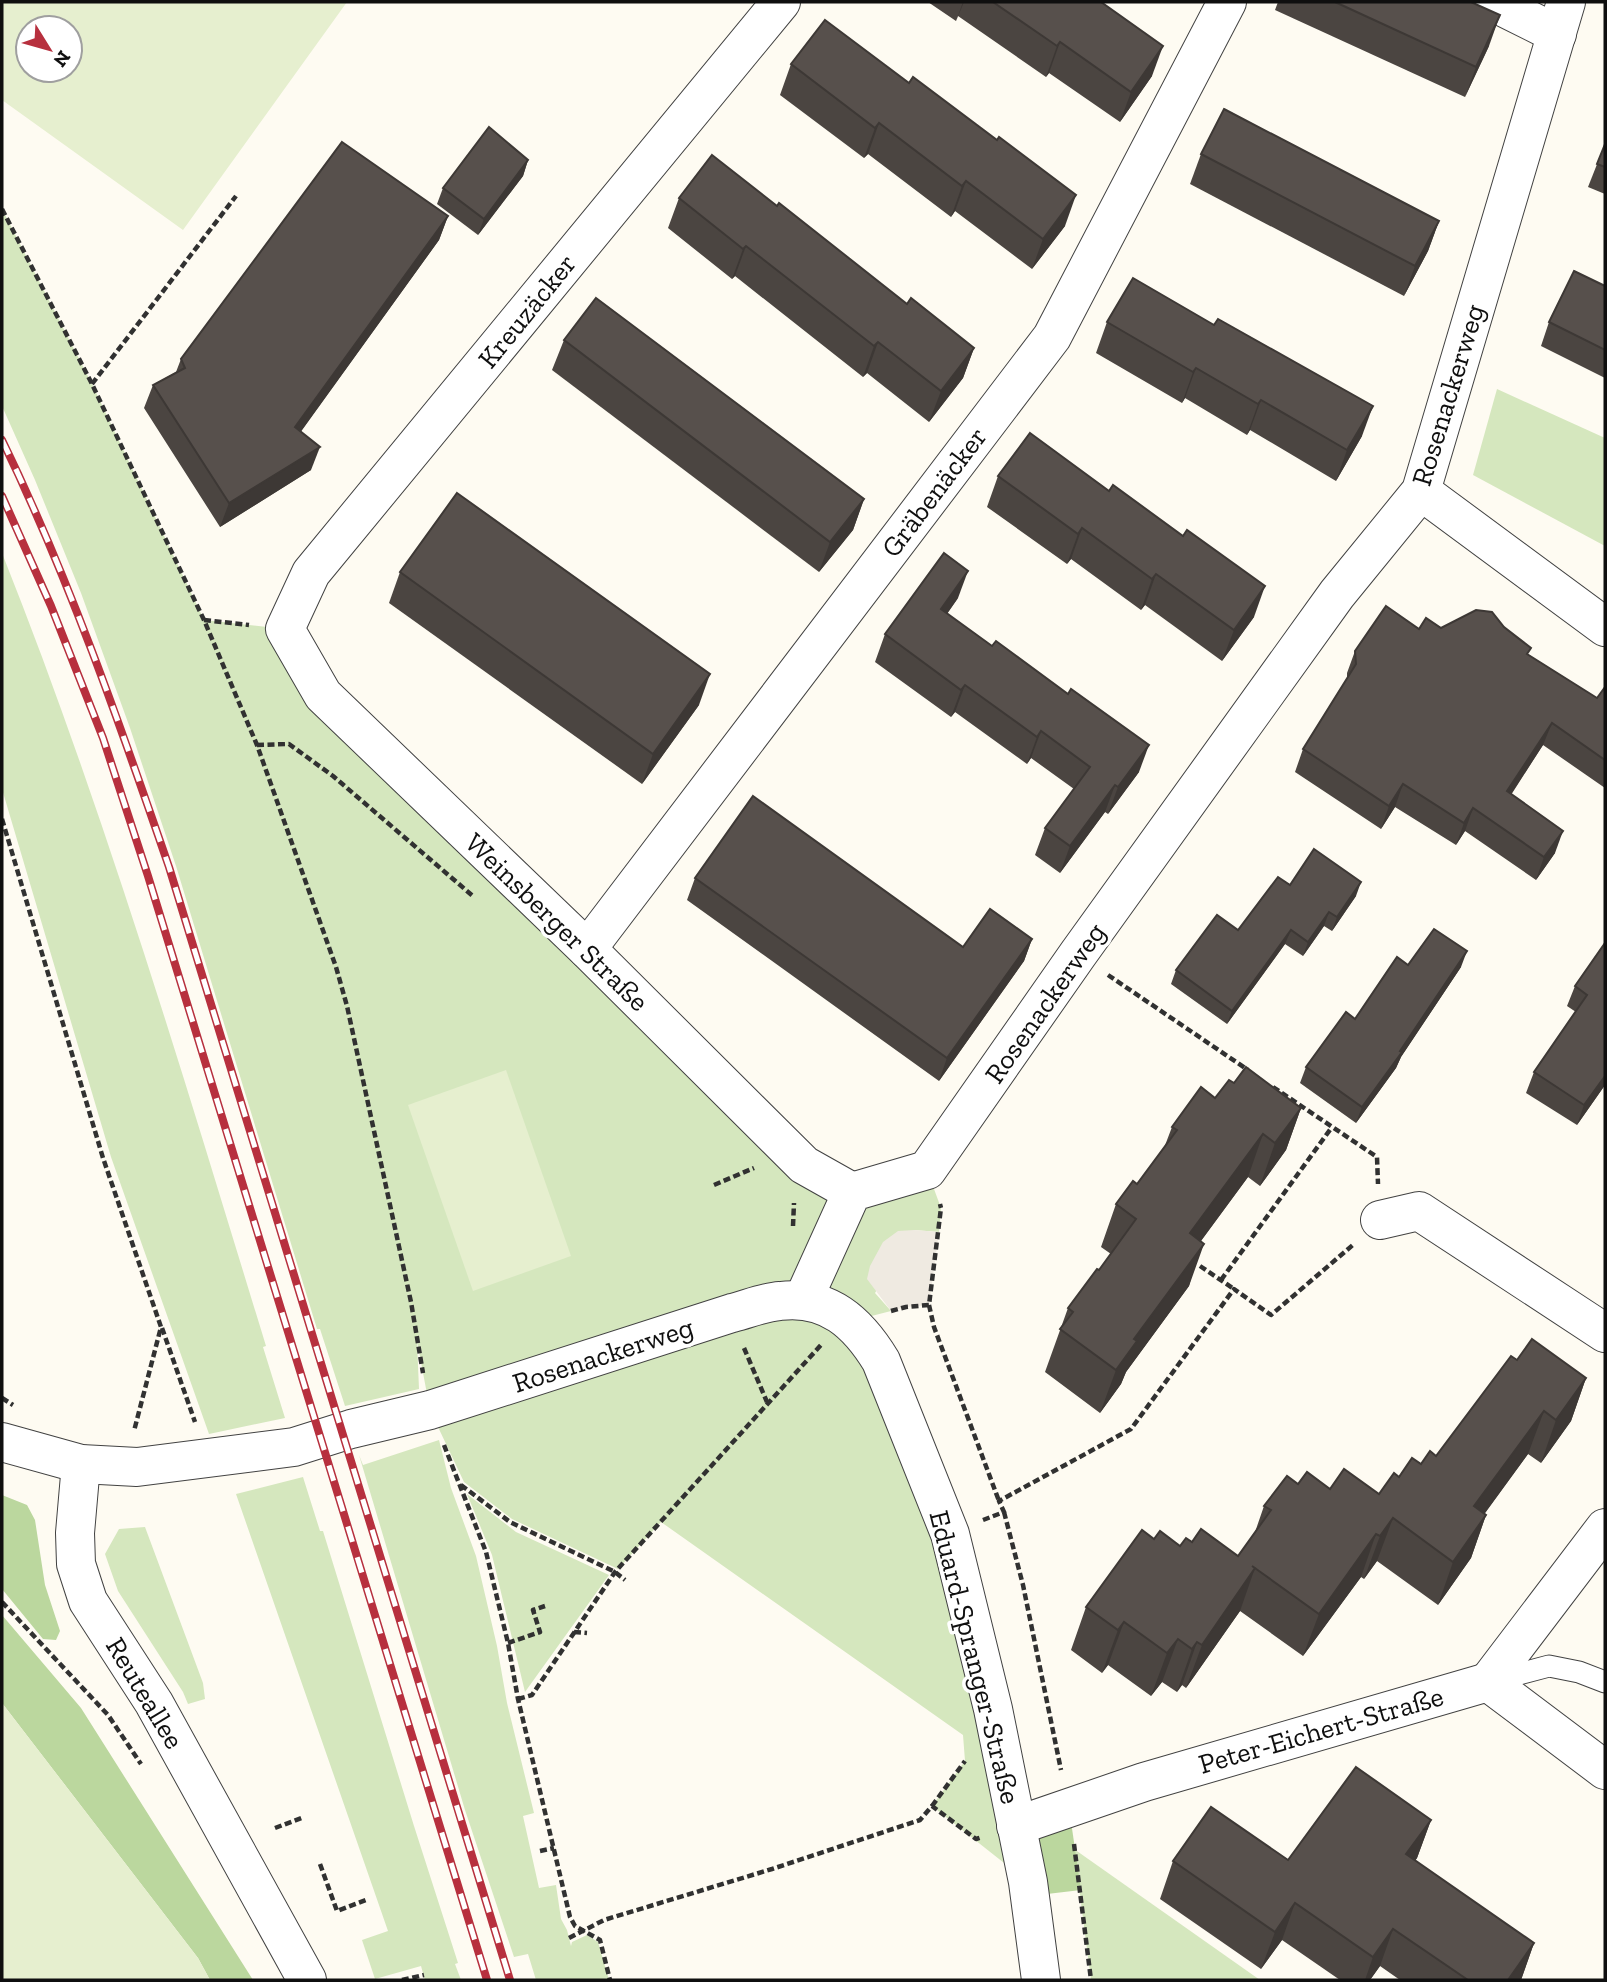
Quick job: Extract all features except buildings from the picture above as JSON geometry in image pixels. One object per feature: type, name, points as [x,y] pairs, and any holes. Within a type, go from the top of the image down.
[{"type":"street","name":"Kreuzäcker","points":[[285,629],[311,573],[781,2]]},
{"type":"street","name":"Gräbenäcker","points":[[587,949],[1052,337],[1227,2]]},
{"type":"street","points":[[1493,2],[1561,18]]},
{"type":"street","name":"Rosenackerweg","points":[[927,1170],[1078,954],[1337,594],[1421,491],[1561,18]]},
{"type":"street","points":[[1421,491],[1605,627]]},
{"type":"street","name":"Weinsberger Straße","points":[[285,629],[323,695],[587,949],[804,1165],[852,1192]]},
{"type":"street","points":[[803,1300],[852,1192],[927,1170]]},
{"type":"street","points":[[1380,1220],[1419,1212],[1605,1333]]},
{"type":"street","name":"Rosenackerweg","points":[[81,1464],[136,1467],[294,1447],[351,1429],[430,1410],[732,1313],[778,1301],[803,1300]]},
{"type":"street","name":"Eduard-Spranger-Straße","points":[[803,1300],[837,1312],[851,1321],[873,1347],[950,1534],[1001,1751],[1028,1882],[1041,1980]]},
{"type":"street","points":[[2,1442],[81,1464]]},
{"type":"street","name":"Reuteallee","points":[[81,1464],[75,1533],[76,1564],[88,1601],[154,1703],[307,1980]]},
{"type":"street","points":[[1605,1528],[1488,1682],[1605,1770]]},
{"type":"street","name":"Peter-Eichert-Straße","points":[[1016,1826],[1197,1766],[1488,1682]]},
{"type":"lane","points":[[1488,1682],[1549,1666],[1579,1671],[1605,1682]]},
{"type":"path","points":[[92,384],[236,196]]},
{"type":"path","points":[[2,209],[92,384],[204,620],[257,745],[336,967],[347,1006],[411,1302],[430,1410],[486,1552],[570,1917],[575,1926],[600,1940],[610,1980]]},
{"type":"path","points":[[257,745],[289,744],[333,776],[479,901]]},
{"type":"path","points":[[2,819],[103,1158],[207,1457]]},
{"type":"path","points":[[1078,954],[1254,1074]]},
{"type":"path","points":[[1200,1266],[1271,1315],[1380,1220],[1377,1157],[1265,1082]]},
{"type":"path","points":[[1221,1280],[1332,1127]]},
{"type":"path","points":[[927,1170],[941,1208],[929,1306],[934,1327],[1004,1512],[1023,1585],[1069,1808],[1091,1980]]},
{"type":"path","points":[[791,1234],[794,1200]]},
{"type":"path","points":[[999,1501],[1131,1429],[1234,1289]]},
{"type":"path","points":[[518,1699],[532,1695],[615,1572],[827,1339],[851,1321],[906,1307],[929,1306]]},
{"type":"path","points":[[732,1313],[742,1345],[767,1402]]},
{"type":"path","points":[[121,1466],[131,1443],[147,1389],[162,1327]]},
{"type":"path","points":[[460,1485],[510,1522],[615,1572],[625,1580]]},
{"type":"path","points":[[950,1534],[1004,1512]]},
{"type":"path","points":[[2,1602],[108,1715],[147,1772]]},
{"type":"path","points":[[508,1643],[540,1632],[533,1610],[545,1606]]},
{"type":"path","points":[[573,1632],[587,1633]]},
{"type":"path","points":[[569,1938],[604,1920],[920,1820],[965,1761],[1001,1751]]},
{"type":"path","points":[[932,1806],[976,1839],[1016,1826]]},
{"type":"path","points":[[275,1828],[304,1817]]},
{"type":"path","points":[[540,1851],[554,1848]]},
{"type":"path","points":[[320,1864],[337,1911],[366,1900]]},
{"type":"path","points":[[402,1980],[424,1975]]},
{"type":"green space","points":[[2,2],[347,2],[183,230],[2,100]]},
{"type":"green space","points":[[2,209],[92,384],[204,620],[285,629],[323,696],[852,1192],[927,1170],[941,1208],[939,1232],[914,1230],[875,1293],[891,1311],[852,1321],[881,1361],[1028,1882],[932,1806],[965,1761],[963,1735],[661,1522],[618,1569],[512,1519],[464,1482],[430,1410],[417,1341],[419,1389],[345,1406],[320,1329],[317,1329],[176,866],[130,728],[81,593],[2,406]]},
{"type":"green space","points":[[1497,389],[1605,438],[1605,546],[1473,475]]},
{"type":"green space","points":[[2,553],[40,650],[142,946],[266,1346],[263,1347],[285,1418],[209,1434],[111,1157],[2,789]]},
{"type":"green space","points":[[506,1070],[571,1256],[473,1291],[408,1105]]},
{"type":"green space","points":[[439,1440],[451,1488],[476,1556],[497,1646],[507,1703],[534,1813],[523,1816],[539,1888],[556,1885],[561,1919],[571,1946],[572,1942],[587,1935],[598,1942],[609,1980],[536,1980],[528,1954],[514,1957],[465,1810],[359,1455],[363,1465]]},
{"type":"green space","points":[[303,1477],[320,1531],[323,1531],[458,1963],[455,1964],[461,1980],[425,1980],[421,1966],[375,1979],[362,1940],[388,1931],[236,1494]]},
{"type":"green space","points":[[467,1494],[516,1532],[609,1575],[525,1692],[492,1555]]},
{"type":"green space","points":[[2,1495],[27,1505],[35,1520],[45,1585],[60,1631],[56,1640],[43,1639],[2,1589]]},
{"type":"green space","points":[[145,1527],[203,1683],[205,1699],[188,1704],[118,1591],[105,1554],[119,1529]]},
{"type":"green space","points":[[2,1615],[81,1708],[253,1980],[210,1980],[198,1958],[2,1703]]},
{"type":"green space","points":[[2,1703],[198,1958],[210,1980],[2,1980]]},
{"type":"green space","points":[[1069,1808],[1081,1890],[1030,1896],[1016,1826]]},
{"type":"green space","points":[[1074,1849],[1260,1980],[1091,1980]]},
{"type":"shaded area","points":[[898,1231],[939,1232],[929,1305],[891,1311],[867,1279],[870,1266],[883,1242]]},
{"type":"railway","points":[[2,440],[71,598],[169,867],[510,1980]]},
{"type":"railway","points":[[2,496],[51,606],[103,738],[148,876],[487,1980]]}]
